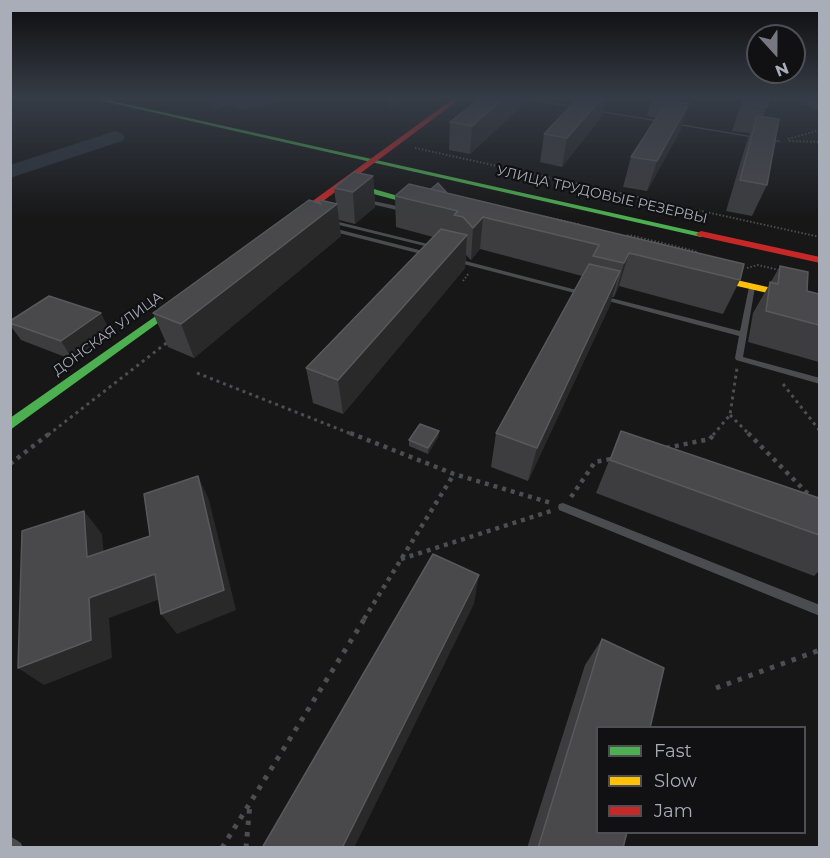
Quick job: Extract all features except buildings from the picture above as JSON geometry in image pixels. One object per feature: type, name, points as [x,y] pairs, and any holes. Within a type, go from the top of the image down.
[{"type":"street","name":"УЛИЦА ТРУДОВЫЕ РЕЗЕРВЫ","points":[[274,139],[819,260]]},
{"type":"street","points":[[273,234],[298,222],[343,183],[401,139]]},
{"type":"street","points":[[343,183],[359,194],[446,211]]},
{"type":"street","points":[[694,273],[819,302]]},
{"type":"street","name":"ДОНСКАЯ УЛИЦА","points":[[10,425],[198,289]]},
{"type":"lane","points":[[767,139],[779,141]]},
{"type":"lane","points":[[359,194],[415,212]]},
{"type":"lane","points":[[333,210],[330,216],[333,222],[446,250]]},
{"type":"lane","points":[[325,228],[433,255]]},
{"type":"lane","points":[[457,252],[466,263]]},
{"type":"lane","points":[[444,258],[742,333]]},
{"type":"lane","points":[[752,287],[739,358],[819,381]]},
{"type":"lane","points":[[563,507],[819,611]]},
{"type":"lane","points":[[10,843],[16,848]]},
{"type":"path","points":[[779,141],[786,139]]},
{"type":"path","points":[[779,141],[819,142]]},
{"type":"path","points":[[394,144],[819,237]]},
{"type":"path","points":[[523,212],[578,224],[585,230]]},
{"type":"path","points":[[619,238],[629,236],[695,251],[705,259]]},
{"type":"path","points":[[747,268],[758,265],[788,272]]},
{"type":"path","points":[[463,281],[469,274]]},
{"type":"path","points":[[10,464],[178,334]]},
{"type":"path","points":[[664,449],[710,439],[730,416],[739,358]]},
{"type":"path","points":[[770,367],[819,431]]},
{"type":"path","points":[[196,373],[454,474],[563,507]]},
{"type":"path","points":[[730,416],[819,506]]},
{"type":"path","points":[[400,560],[563,507],[595,462],[618,458]]},
{"type":"path","points":[[222,848],[454,474]]},
{"type":"path","points":[[716,688],[819,650]]},
{"type":"path","points":[[246,848],[250,802]]},
{"type":"waterway","points":[[10,172],[109,139]]},
{"type":"traffic: fast","points":[[276,139],[701,234]]},
{"type":"traffic: fast","points":[[343,183],[429,206]]},
{"type":"traffic: fast","points":[[10,425],[183,300]]},
{"type":"traffic: slow","points":[[706,276],[820,302]]},
{"type":"traffic: jam","points":[[288,223],[402,139]]},
{"type":"traffic: jam","points":[[701,234],[820,260]]}]
